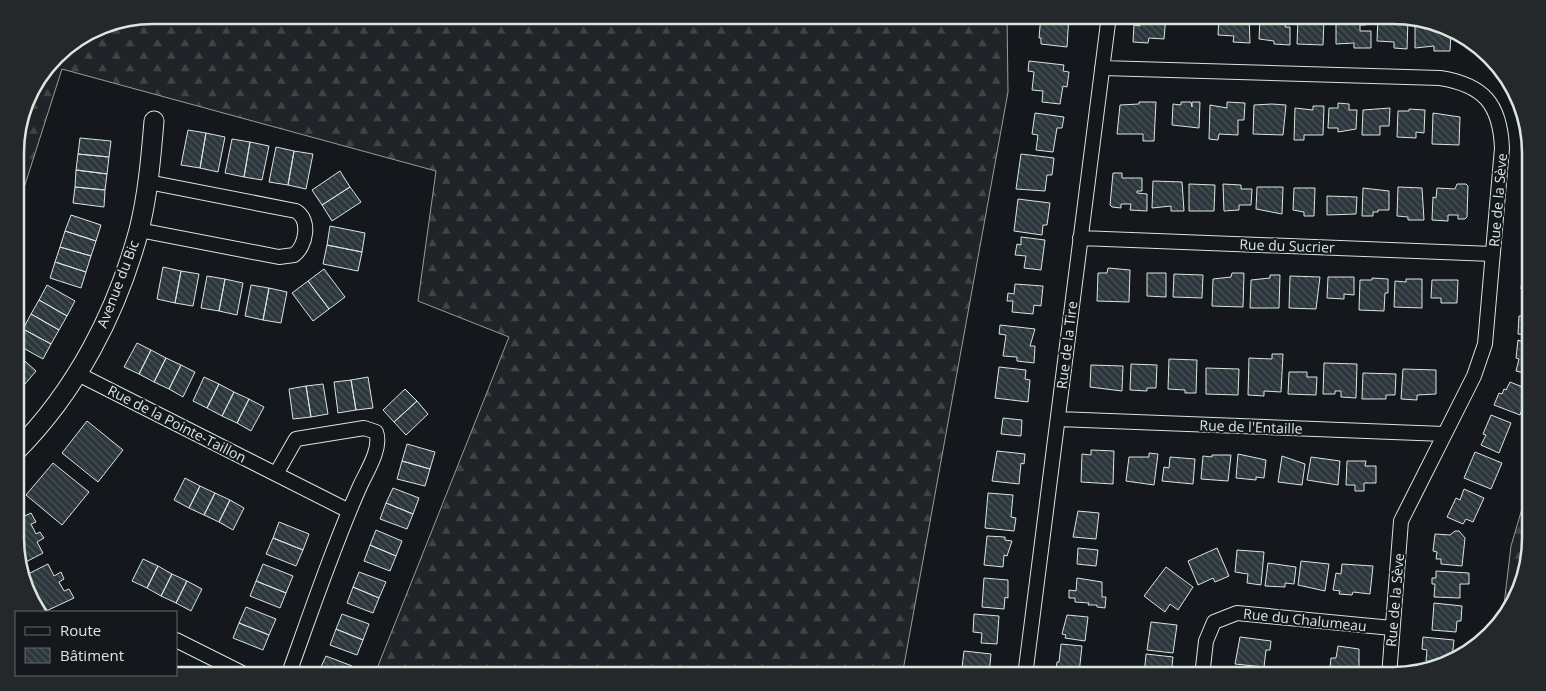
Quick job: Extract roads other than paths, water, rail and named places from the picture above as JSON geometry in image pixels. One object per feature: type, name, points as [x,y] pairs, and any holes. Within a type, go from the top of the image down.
[{"type":"street","name":"Rue de la Tire","points":[[1026,667],[1107,24]]},
{"type":"street","name":"Rue de la Sève","points":[[1102,68],[1440,78],[1470,86],[1491,102],[1501,130],[1502,148],[1486,344],[1474,376],[1401,521],[1390,667]]},
{"type":"street","name":"Avenue du Bic","points":[[24,443],[78,374],[111,313],[139,230],[148,182],[154,121]]},
{"type":"street","points":[[139,230],[279,257],[294,255],[299,251],[303,239],[305,220],[302,214],[296,211],[148,182]]},
{"type":"street","name":"Rue du Sucrier","points":[[1080,238],[1493,254]]},
{"type":"street","name":"Rue de la Pointe-Taillon","points":[[78,374],[349,510]]},
{"type":"street","name":"Rue de l'Entaille","points":[[1058,420],[1444,434]]},
{"type":"street","points":[[276,474],[296,439],[364,428],[376,432],[378,437],[376,449],[349,510],[291,667]]},
{"type":"street","name":"Rue du Chalumeau","points":[[1203,667],[1206,641],[1214,622],[1237,613],[1392,628]]},
{"type":"street","points":[[178,641],[230,667]]}]
